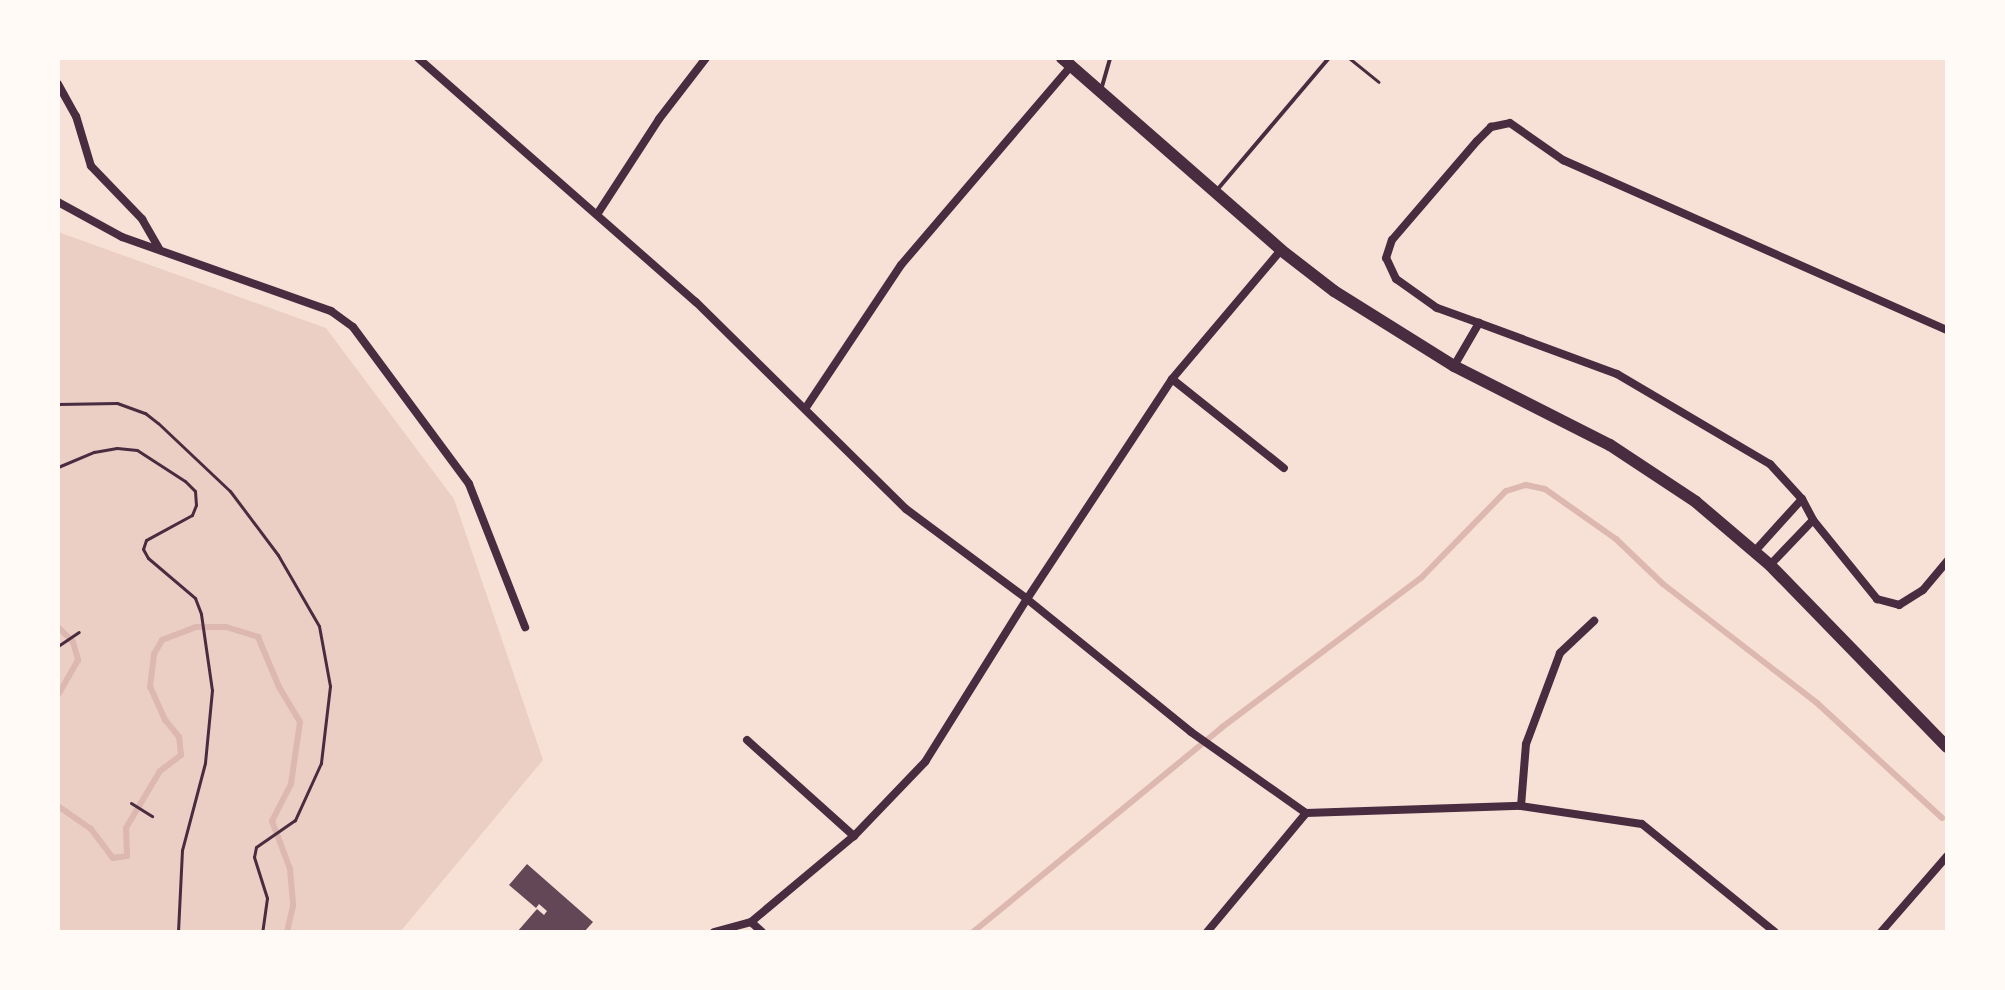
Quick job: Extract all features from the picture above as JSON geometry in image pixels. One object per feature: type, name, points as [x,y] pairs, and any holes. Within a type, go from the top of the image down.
[{"type":"main road","points":[[1065,60],[1281,250],[1378,321],[1454,366],[1610,445],[1696,502],[1770,565],[1947,747]]},
{"type":"street","points":[[418,58],[696,302],[906,509],[1027,599],[1191,732],[1306,813],[1521,806],[1642,824],[1775,932]]},
{"type":"street","points":[[598,213],[659,119],[706,58]]},
{"type":"street","points":[[805,409],[901,265],[1065,60]]},
{"type":"street","points":[[58,84],[62,86],[76,116],[91,166],[142,219],[159,248]]},
{"type":"street","points":[[1947,330],[1563,160],[1510,123],[1491,127],[1484,134],[1392,240],[1386,258],[1396,279],[1437,308],[1617,374],[1770,464],[1802,499],[1813,520],[1877,599],[1899,605],[1923,590],[1947,561]]},
{"type":"street","points":[[58,202],[122,237],[331,311],[353,327],[469,484],[525,627]]},
{"type":"street","points":[[714,932],[751,922],[854,836],[925,762],[1027,599],[1172,379],[1281,250]]},
{"type":"street","points":[[1454,366],[1479,323]]},
{"type":"street","points":[[1172,379],[1284,468]]},
{"type":"street","points":[[1755,551],[1802,499]]},
{"type":"street","points":[[1770,565],[1813,520]]},
{"type":"street","points":[[1521,806],[1526,744],[1560,653],[1594,621]]},
{"type":"street","points":[[747,740],[854,836]]},
{"type":"street","points":[[1207,932],[1306,813]]},
{"type":"street","points":[[1881,932],[1947,856]]},
{"type":"street","points":[[751,922],[762,932]]},
{"type":"lane","points":[[1100,92],[1110,58]]},
{"type":"lane","points":[[1215,192],[1329,58]]},
{"type":"path","points":[[1349,58],[1379,82]]},
{"type":"path","points":[[58,404],[117,403],[145,413],[158,423],[230,491],[278,555],[314,614],[331,696],[321,763],[302,809],[285,829],[262,841],[254,857],[267,898],[262,932]]},
{"type":"path","points":[[58,467],[94,452],[137,450],[195,491],[196,505],[192,515],[146,540],[143,549],[148,558],[195,598],[207,645],[212,713],[205,763],[182,850],[178,932]]},
{"type":"path","points":[[58,646],[79,632]]},
{"type":"path","points":[[131,803],[152,816]]},
{"type":"shaded area","points":[[58,232],[326,328],[454,499],[543,760],[400,932],[58,932]]},
{"type":"building","points":[[527,864],[593,922],[584,932],[517,932],[537,909],[544,915],[547,911],[539,904],[536,908],[509,885]]},
{"type":"waterway","points":[[973,932],[1221,728],[1422,577],[1506,491],[1526,485],[1545,489],[1616,539],[1663,584],[1817,703],[1942,818]]},
{"type":"waterway","points":[[58,627],[73,642],[78,660],[58,695]]},
{"type":"waterway","points":[[58,806],[91,829],[113,858],[127,856],[126,828],[160,771],[181,755],[179,737],[165,720],[150,687],[154,654],[162,640],[196,627],[226,627],[258,637],[279,687],[300,722],[291,784],[272,821],[290,869],[293,906],[287,932]]}]
